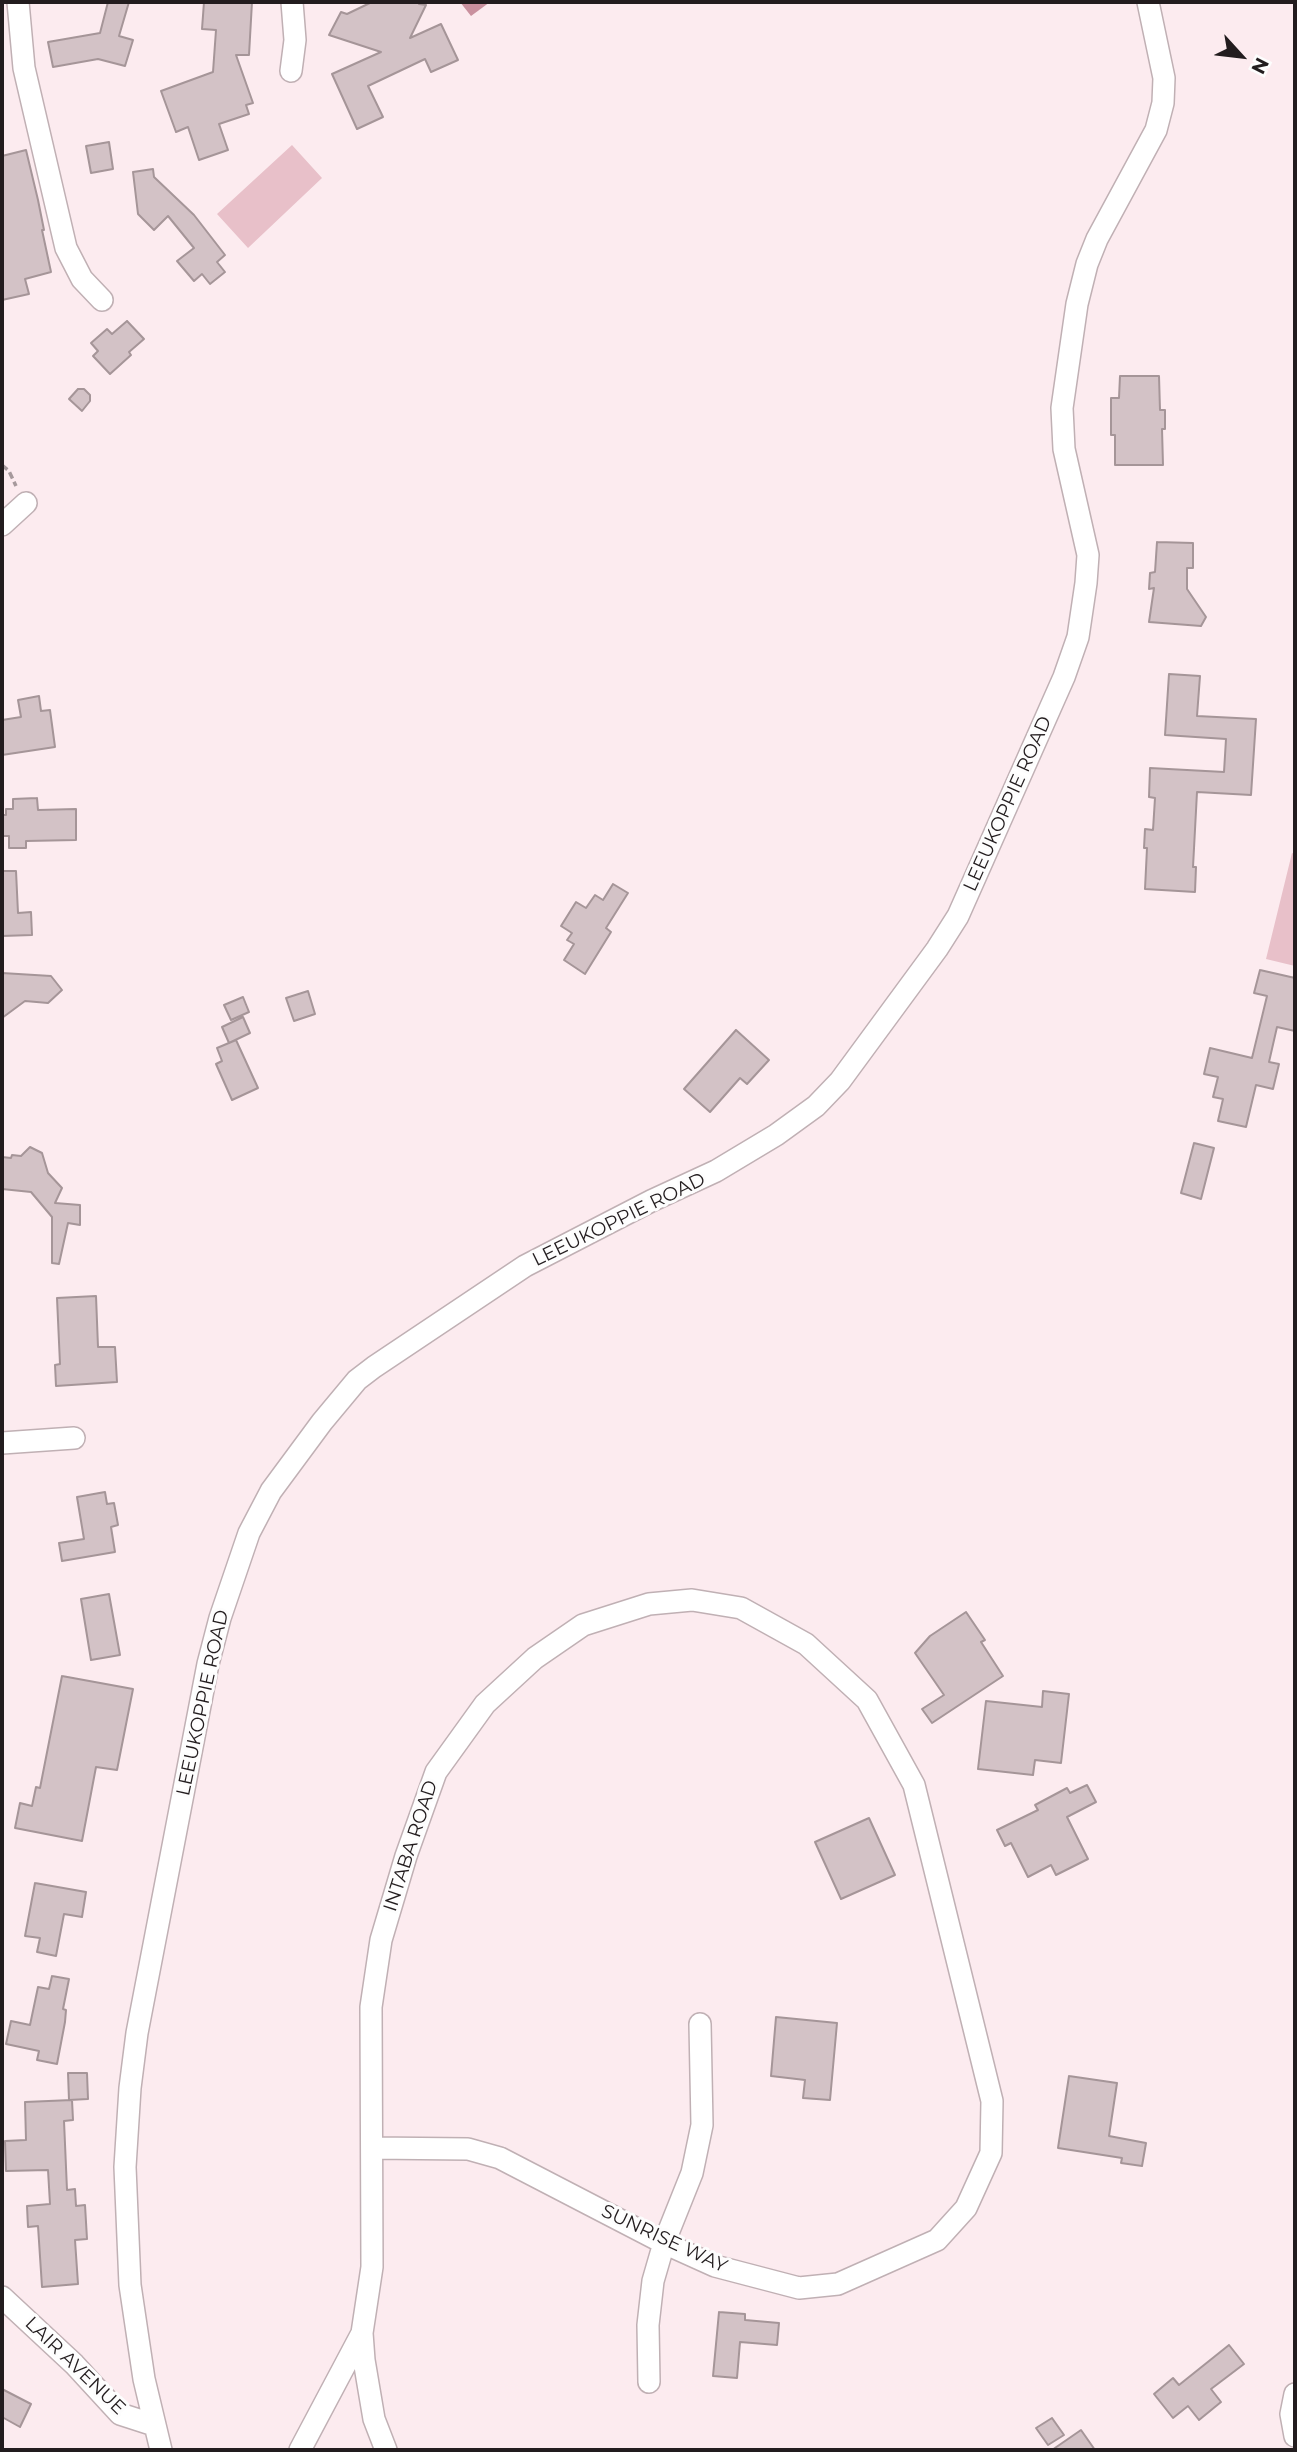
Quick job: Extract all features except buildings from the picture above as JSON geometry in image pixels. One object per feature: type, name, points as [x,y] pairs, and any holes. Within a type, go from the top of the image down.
[{"type":"street","points":[[18,2],[24,68],[66,248],[82,279],[102,300]]},
{"type":"street","points":[[291,71],[295,40],[292,2]]},
{"type":"street","name":"LEEUKOPPIE ROAD","points":[[160,2450],[137,2339],[130,2285],[125,2167],[130,2088],[137,2033],[208,1664],[220,1618],[249,1533],[271,1491],[322,1422],[357,1380],[374,1367],[525,1266],[716,1171],[776,1135],[816,1106],[839,1081],[937,949],[958,916],[1064,677],[1078,637],[1088,555],[1064,449],[1062,408],[1077,304],[1087,264],[1097,239],[1156,130],[1163,103],[1164,78],[1148,2]]},
{"type":"street","points":[[2,525],[26,503]]},
{"type":"street","points":[[2,1443],[74,1438]]},
{"type":"street","name":"INTABA ROAD","points":[[386,2450],[374,2419],[362,2333],[372,2267],[372,2007],[381,1940],[406,1856],[436,1772],[485,1704],[535,1658],[583,1625],[649,1604],[692,1600],[741,1608],[806,1644],[867,1700],[914,1785],[952,1947]]},
{"type":"street","name":"SUNRISE WAY","points":[[372,2148],[468,2149],[500,2158],[664,2243],[715,2266],[799,2288],[838,2284],[937,2240],[966,2208],[991,2153],[992,2101],[952,1947]]},
{"type":"street","points":[[649,2382],[648,2325],[653,2281],[664,2243],[692,2173],[702,2125],[700,2024]]},
{"type":"street","name":"LAIR AVENUE","points":[[2,2297],[74,2364],[120,2414],[154,2424]]},
{"type":"street","name":"INTABA ROAD","points":[[300,2450],[362,2333]]},
{"type":"street","points":[[1295,2394],[1291,2414],[1295,2436]]},
{"type":"path","points":[[2,465],[9,471],[26,503]]},
{"type":"shaded area","points":[[460,2],[490,2],[471,16]]},
{"type":"shaded area","points":[[292,145],[322,178],[248,248],[217,214]]},
{"type":"shaded area","points":[[1292,853],[1295,854],[1295,966],[1266,959]]}]
